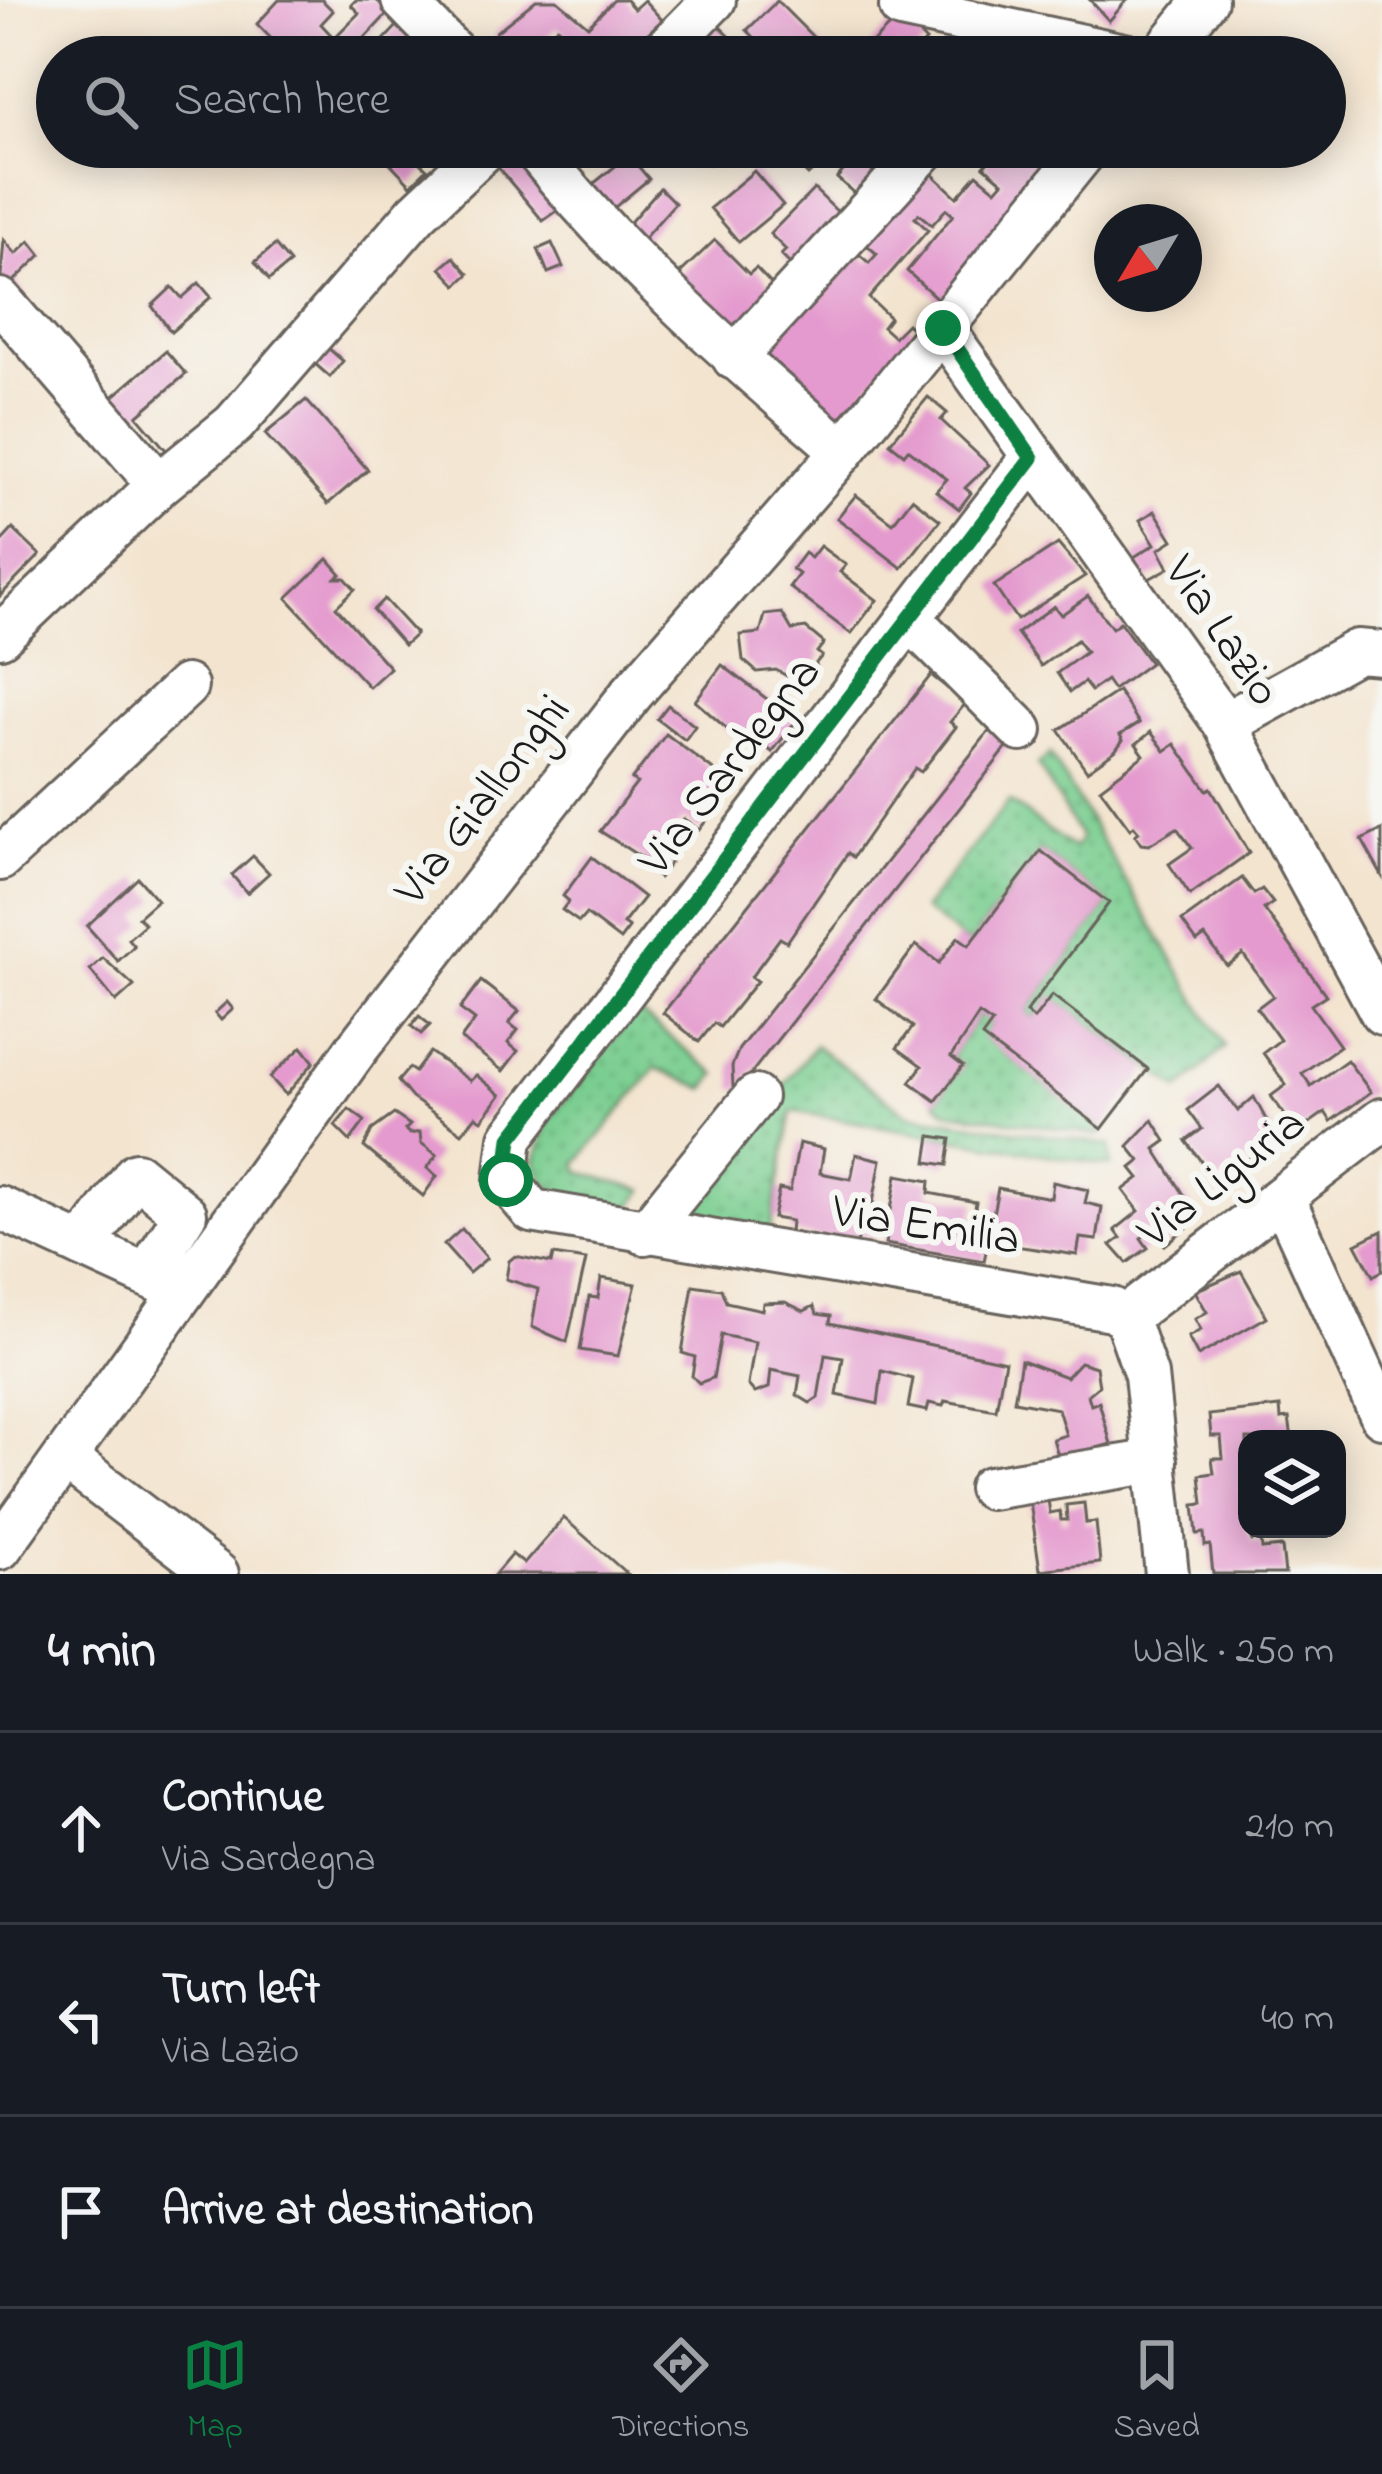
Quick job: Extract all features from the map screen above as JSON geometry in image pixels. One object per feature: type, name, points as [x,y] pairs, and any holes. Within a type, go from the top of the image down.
[{"type":"street","points":[[403,0],[438,36]]},
{"type":"street","points":[[679,36],[714,0]]},
{"type":"street","points":[[1177,36],[1206,0]]},
{"type":"street","points":[[905,3],[995,36]]},
{"type":"street","points":[[0,636],[159,484],[234,424],[340,308],[417,213],[465,168]]},
{"type":"street","points":[[562,168],[640,267],[734,358],[843,451]]},
{"type":"street","points":[[734,358],[908,168]]},
{"type":"street","name":"Via Giallonghi","points":[[0,1548],[356,1051],[632,693],[843,451],[1071,168]]},
{"type":"street","points":[[0,300],[159,484]]},
{"type":"street","name":"Via Lazio","points":[[943,328],[1225,724],[1382,1013]]},
{"type":"street","name":"Via Sardegna","points":[[511,1138],[1032,458]]},
{"type":"street","points":[[910,619],[1022,730]]},
{"type":"street","points":[[1225,724],[1358,651],[1382,652]]},
{"type":"street","points":[[0,859],[186,686]]},
{"type":"street","points":[[645,1233],[755,1096]]},
{"type":"street","name":"Via Liguria","points":[[1126,1317],[1382,1120]]},
{"type":"street","name":"Via Emilia","points":[[511,1138],[506,1180],[532,1211],[1112,1309],[1126,1317]]},
{"type":"street","points":[[82,1246],[136,1174],[184,1214],[146,1275]]},
{"type":"street","points":[[1283,1198],[1382,1417]]},
{"type":"street","points":[[0,1208],[186,1293]]},
{"type":"street","points":[[1126,1317],[1146,1375],[1167,1574]]},
{"type":"street","points":[[67,1459],[217,1574]]},
{"type":"street","points":[[989,1488],[1156,1461]]},
{"type":"green space","points":[[1050,754],[1225,1047],[1180,1090],[1052,996],[1034,1019],[1026,1012],[1109,903],[1041,851],[969,945],[923,909],[1009,801],[1074,849],[1081,838],[1038,765]]},
{"type":"green space","points":[[637,1011],[717,1074],[705,1089],[656,1068],[577,1163],[580,1172],[644,1190],[629,1211],[560,1193],[540,1175],[535,1161],[548,1121]]},
{"type":"green space","points":[[979,1014],[992,1023],[983,1037],[1102,1129],[1100,1135],[946,1111],[936,1101],[962,1066],[951,1057]]},
{"type":"green space","points":[[815,1045],[907,1114],[1110,1145],[1111,1166],[792,1111],[769,1236],[682,1217]]},
{"type":"building","points":[[279,0],[322,0],[333,11],[321,24],[332,36],[269,36],[257,24]]},
{"type":"building","points":[[356,0],[376,0],[389,12],[367,36],[336,36],[359,13],[351,5]]},
{"type":"building","points":[[536,0],[557,0],[588,26],[614,0],[626,0],[634,9],[644,0],[662,20],[645,36],[566,36],[557,27],[548,36],[494,36]]},
{"type":"building","points":[[1090,0],[1127,0],[1109,21]]},
{"type":"building","points":[[777,1],[812,36],[753,36],[747,30]]},
{"type":"building","points":[[717,24],[729,36],[705,36]]},
{"type":"building","points":[[891,24],[914,29],[921,36],[879,36]]},
{"type":"building","points":[[397,26],[408,36],[388,36]]},
{"type":"building","points":[[395,168],[427,169],[411,185]]},
{"type":"building","points":[[499,168],[532,168],[564,206],[543,221]]},
{"type":"building","points":[[613,168],[640,168],[649,179],[609,212],[588,188]]},
{"type":"building","points":[[846,168],[869,168],[879,175],[856,195],[837,178]]},
{"type":"building","points":[[986,168],[1046,168],[941,302],[907,271],[953,215],[946,209],[932,225],[919,214],[915,218],[928,230],[869,298],[890,318],[883,327],[894,337],[907,324],[915,332],[834,425],[756,359],[854,250],[869,263],[877,254],[862,241],[929,171],[957,197],[977,174],[996,190],[1003,182]]},
{"type":"building","points":[[754,171],[783,205],[739,242],[710,208]]},
{"type":"building","points":[[660,188],[675,203],[639,244],[624,229]]},
{"type":"building","points":[[814,189],[847,221],[798,272],[781,255],[786,250],[770,234]]},
{"type":"building","points":[[4,240],[16,254],[30,241],[41,255],[14,281],[26,295],[14,305],[0,288]]},
{"type":"building","points":[[715,240],[749,274],[756,268],[778,291],[732,329],[674,279]]},
{"type":"building","points":[[552,243],[563,267],[548,273],[538,249]]},
{"type":"building","points":[[275,245],[290,263],[269,280],[255,262]]},
{"type":"building","points":[[454,257],[469,274],[457,285],[441,268]]},
{"type":"building","points":[[199,283],[211,297],[171,332],[152,306],[172,287],[182,298]]},
{"type":"building","points":[[327,347],[343,361],[330,377],[314,363]]},
{"type":"building","points":[[166,351],[186,374],[137,416],[166,450],[150,464],[101,407]]},
{"type":"building","points":[[928,397],[947,413],[941,420],[989,465],[965,488],[971,493],[959,509],[936,491],[947,479],[908,449],[904,454],[890,443]]},
{"type":"building","points":[[306,400],[368,470],[328,504],[265,434]]},
{"type":"building","points":[[856,495],[893,523],[912,498],[940,520],[902,568],[837,518]]},
{"type":"building","points":[[1155,511],[1173,540],[1159,549],[1169,568],[1147,580],[1134,557],[1155,544],[1140,520]]},
{"type":"building","points":[[13,529],[40,555],[0,596],[0,543]]},
{"type":"building","points":[[1058,544],[1085,576],[1017,620],[994,586]]},
{"type":"building","points":[[820,546],[846,565],[840,572],[877,600],[851,634],[789,587],[799,574],[792,569],[804,553],[811,558]]},
{"type":"building","points":[[328,559],[341,574],[336,578],[345,578],[355,589],[336,607],[390,668],[369,687],[287,598]]},
{"type":"building","points":[[1088,596],[1112,628],[1120,622],[1150,663],[1113,690],[1106,680],[1091,691],[1084,682],[1070,692],[1057,673],[1086,652],[1077,640],[1041,666],[1017,633],[1054,606],[1061,615]]},
{"type":"building","points":[[384,599],[416,634],[404,645],[373,610]]},
{"type":"building","points":[[782,613],[792,630],[806,628],[824,643],[817,652],[822,656],[816,663],[817,678],[805,686],[776,670],[757,672],[743,660],[740,635],[760,633],[765,615]]},
{"type":"building","points":[[722,665],[796,721],[772,752],[749,733],[742,742],[695,701]]},
{"type":"building","points":[[931,675],[966,703],[950,722],[956,727],[921,772],[915,768],[853,857],[848,853],[787,942],[780,938],[751,977],[757,981],[720,1027],[714,1023],[699,1042],[663,1013]]},
{"type":"building","points":[[1118,691],[1139,723],[1120,735],[1123,740],[1115,751],[1087,771],[1059,730]]},
{"type":"building","points":[[668,705],[695,726],[685,740],[657,719]]},
{"type":"building","points":[[994,725],[1013,740],[738,1090],[733,1087],[732,1066],[739,1049]]},
{"type":"building","points":[[1151,732],[1165,751],[1175,744],[1207,790],[1211,788],[1249,853],[1190,895],[1169,864],[1192,848],[1177,828],[1149,845],[1141,844],[1135,835],[1139,832],[1134,826],[1130,829],[1100,788],[1144,755],[1136,744]]},
{"type":"building","points":[[666,734],[725,779],[719,787],[728,793],[699,830],[684,819],[674,832],[680,836],[673,846],[679,851],[659,878],[642,865],[645,860],[600,831]]},
{"type":"building","points":[[1382,830],[1382,876],[1362,840]]},
{"type":"building","points":[[1041,851],[1109,903],[1026,1012],[1034,1019],[1052,995],[1148,1069],[1102,1129],[982,1037],[992,1023],[979,1014],[951,1057],[963,1066],[936,1101],[910,1082],[922,1066],[897,1048],[913,1027],[876,999],[916,945],[939,963],[958,937],[969,945]]},
{"type":"building","points":[[253,856],[269,873],[247,893],[232,875]]},
{"type":"building","points":[[592,857],[644,897],[623,924],[629,928],[620,940],[586,914],[579,922],[562,910],[569,901],[563,896]]},
{"type":"building","points":[[138,878],[157,900],[138,917],[145,924],[128,939],[134,946],[118,961],[87,926]]},
{"type":"building","points":[[1242,878],[1254,894],[1262,889],[1273,903],[1264,909],[1326,995],[1311,1005],[1340,1046],[1302,1073],[1311,1086],[1347,1060],[1371,1092],[1331,1121],[1325,1112],[1297,1132],[1271,1096],[1286,1085],[1263,1053],[1280,1040],[1257,1008],[1273,996],[1243,954],[1227,966],[1205,936],[1197,942],[1182,921]]},
{"type":"building","points":[[103,958],[134,986],[116,1002],[90,970]]},
{"type":"building","points":[[481,981],[519,1011],[509,1023],[518,1030],[508,1043],[518,1051],[503,1071],[461,1039],[475,1020],[460,1009]]},
{"type":"building","points":[[227,1002],[233,1009],[221,1020],[215,1013]]},
{"type":"building","points":[[419,1016],[430,1025],[421,1034],[411,1026]]},
{"type":"building","points":[[302,1047],[314,1062],[286,1095],[270,1077]]},
{"type":"building","points":[[430,1052],[470,1081],[476,1075],[501,1095],[482,1120],[476,1116],[462,1133],[412,1098],[398,1081],[409,1068],[415,1072]]},
{"type":"building","points":[[1219,1086],[1238,1111],[1254,1097],[1276,1138],[1217,1183],[1186,1141],[1202,1129],[1188,1110]]},
{"type":"building","points":[[349,1109],[365,1121],[350,1141],[335,1126]]},
{"type":"building","points":[[394,1114],[410,1125],[405,1130],[410,1134],[420,1132],[421,1143],[437,1155],[427,1168],[437,1176],[423,1196],[364,1147],[372,1130]]},
{"type":"building","points":[[1153,1120],[1166,1141],[1155,1149],[1199,1218],[1165,1245],[1153,1229],[1141,1238],[1148,1248],[1127,1263],[1111,1245],[1121,1238],[1115,1230],[1139,1211],[1123,1190],[1139,1178],[1131,1168],[1140,1161],[1128,1146]]},
{"type":"building","points":[[931,1136],[951,1139],[947,1165],[927,1162]]},
{"type":"building","points":[[799,1143],[824,1149],[820,1173],[851,1179],[856,1154],[881,1160],[872,1208],[883,1209],[876,1237],[859,1234],[857,1245],[790,1232],[791,1221],[773,1218],[779,1189],[790,1191]]},
{"type":"building","points":[[897,1175],[930,1181],[929,1193],[976,1202],[973,1219],[991,1224],[998,1188],[1051,1198],[1053,1182],[1088,1190],[1085,1203],[1102,1207],[1097,1240],[1080,1238],[1077,1255],[988,1242],[984,1261],[885,1244]]},
{"type":"building","points":[[462,1229],[487,1258],[469,1273],[444,1245]]},
{"type":"building","points":[[1382,1231],[1382,1271],[1373,1276],[1356,1244]]},
{"type":"building","points":[[553,1255],[586,1260],[567,1342],[532,1327],[538,1289],[506,1279],[509,1261],[515,1256],[551,1263]]},
{"type":"building","points":[[1241,1271],[1267,1317],[1198,1356],[1188,1337],[1201,1330],[1195,1319],[1207,1312],[1195,1291]]},
{"type":"building","points":[[601,1278],[636,1284],[618,1356],[580,1350],[589,1297],[598,1298]]},
{"type":"building","points":[[693,1285],[721,1289],[726,1302],[762,1310],[763,1303],[785,1302],[804,1311],[814,1306],[817,1314],[831,1316],[830,1323],[1005,1361],[996,1410],[945,1401],[943,1406],[929,1403],[927,1411],[908,1407],[913,1379],[882,1371],[878,1404],[837,1395],[843,1358],[825,1355],[818,1398],[810,1403],[797,1395],[800,1376],[771,1370],[769,1388],[755,1393],[748,1385],[755,1342],[721,1335],[713,1378],[699,1383],[692,1376],[695,1357],[682,1353]]},
{"type":"building","points":[[1021,1360],[1066,1377],[1080,1362],[1096,1367],[1099,1386],[1088,1395],[1091,1405],[1099,1402],[1111,1444],[1059,1459],[1053,1439],[1066,1435],[1058,1409],[1014,1401]]},
{"type":"building","points":[[1280,1407],[1281,1419],[1289,1418],[1291,1430],[1238,1430],[1238,1538],[1261,1540],[1262,1549],[1282,1547],[1285,1574],[1213,1574],[1210,1545],[1205,1546],[1204,1533],[1197,1534],[1194,1505],[1203,1504],[1200,1475],[1214,1473],[1212,1458],[1223,1458],[1221,1436],[1211,1436],[1209,1415]]},
{"type":"building","points":[[1048,1500],[1050,1513],[1060,1511],[1061,1520],[1067,1520],[1066,1505],[1084,1503],[1086,1523],[1096,1522],[1100,1563],[1040,1570],[1030,1502]]},
{"type":"building","points":[[564,1518],[627,1574],[495,1574],[512,1554],[524,1564]]},
{"type":"route","points":[[506,1180],[511,1138],[1032,458],[943,328]]}]
